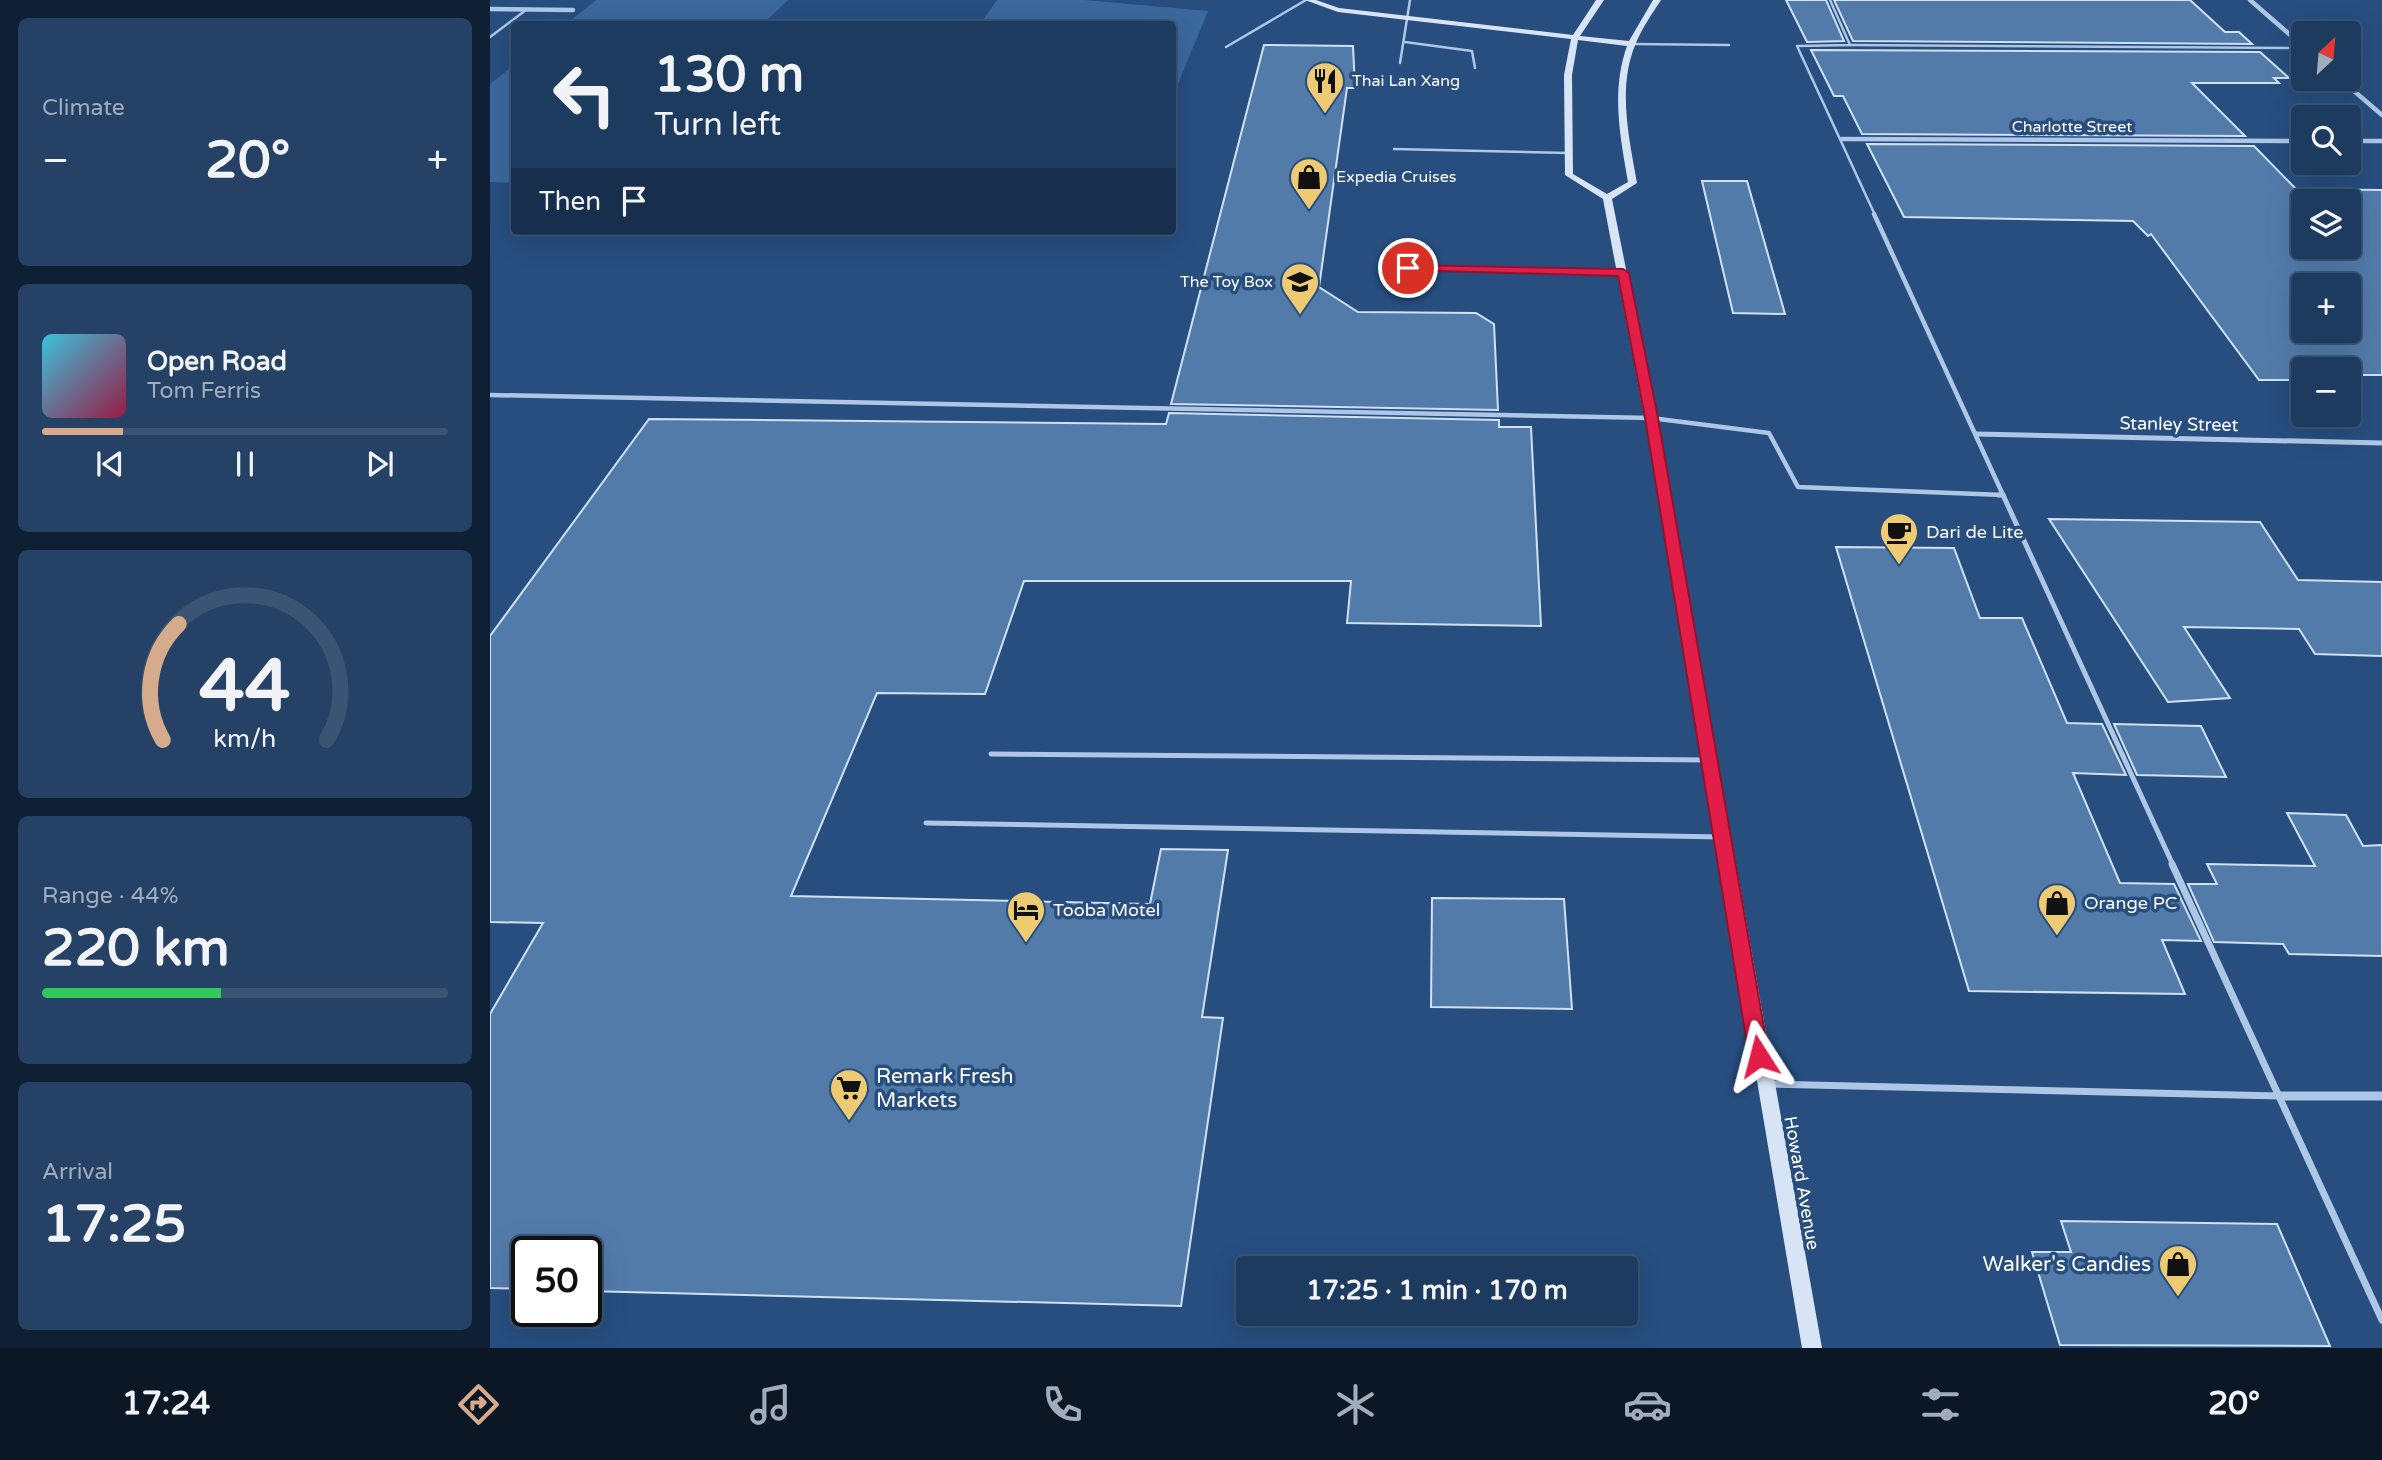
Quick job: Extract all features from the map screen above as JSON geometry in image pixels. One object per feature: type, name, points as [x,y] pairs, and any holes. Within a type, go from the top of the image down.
[{"type":"main road","points":[[1308,0],[1338,10],[1632,44]]},
{"type":"main road","points":[[1600,0],[1575,37],[1568,75],[1569,175],[1607,198],[1633,183],[1623,124],[1624,77],[1632,44],[1657,0]]},
{"type":"main road","name":"Howard Avenue","points":[[1607,198],[1651,418],[1764,1084],[1812,1348]]},
{"type":"street","points":[[2250,0],[2291,36]]},
{"type":"street","points":[[490,9],[573,10]]},
{"type":"street","points":[[2354,91],[2382,115]]},
{"type":"street","name":"Charlotte Street","points":[[1842,139],[2291,141]]},
{"type":"street","points":[[2361,141],[2382,141]]},
{"type":"street","name":"Stanley Street","points":[[1976,434],[2382,443]]},
{"type":"street","points":[[2280,1096],[2382,1096]]},
{"type":"lane","points":[[1226,47],[1308,0]]},
{"type":"lane","points":[[1400,63],[1405,42],[1404,18],[1410,0]]},
{"type":"lane","points":[[1830,0],[1850,45]]},
{"type":"lane","points":[[511,21],[526,10]]},
{"type":"lane","points":[[490,37],[511,21]]},
{"type":"lane","points":[[1405,42],[1472,51],[1475,68]]},
{"type":"lane","points":[[1632,44],[1729,45]]},
{"type":"lane","points":[[2291,47],[1797,46],[2382,1320]]},
{"type":"lane","points":[[1394,149],[1569,153]]},
{"type":"lane","points":[[1384,267],[1623,273]]},
{"type":"lane","points":[[490,394],[1651,418],[1769,433],[1798,487],[2003,495]]},
{"type":"lane","points":[[992,754],[1709,760]]},
{"type":"lane","points":[[926,823],[1722,837]]},
{"type":"lane","points":[[1764,1084],[2280,1096]]},
{"type":"shaded area","points":[[596,0],[788,0],[766,21],[570,21]]},
{"type":"shaded area","points":[[997,0],[1085,0],[1208,11],[1176,89],[1176,21],[982,21]]},
{"type":"shaded area","points":[[511,67],[511,183],[490,182],[490,84]]},
{"type":"building","points":[[1786,0],[1826,0],[1844,41],[1807,42]]},
{"type":"building","points":[[1834,0],[2190,0],[2225,32],[2239,32],[2252,44],[1853,41]]},
{"type":"building","points":[[1264,45],[1353,46],[1355,88],[1347,88],[1319,287],[1358,312],[1476,313],[1494,324],[1498,410],[1171,404]]},
{"type":"building","points":[[1811,50],[2260,52],[2289,78],[2274,78],[2279,83],[2192,83],[2245,136],[1862,134],[1843,96],[1834,96]]},
{"type":"building","points":[[1867,144],[2254,146],[2296,189],[2291,189],[2291,259],[2361,259],[2361,190],[2382,190],[2382,375],[2361,375],[2361,357],[2291,357],[2291,380],[2259,380],[2151,234],[2148,236],[2133,221],[1904,217]]},
{"type":"building","points":[[1702,181],[1747,181],[1785,314],[1733,313]]},
{"type":"building","points":[[1169,413],[1499,420],[1499,427],[1531,427],[1541,626],[1347,623],[1351,581],[1024,581],[985,694],[877,693],[791,896],[1150,904],[1161,849],[1228,850],[1202,1017],[1223,1018],[1181,1306],[602,1291],[602,1236],[511,1236],[511,1289],[490,1288],[490,1014],[543,923],[490,922],[490,636],[649,419],[1166,424]]},
{"type":"building","points":[[2049,519],[2260,522],[2298,580],[2382,582],[2382,656],[2315,654],[2299,629],[2184,627],[2230,698],[2168,702]]},
{"type":"building","points":[[1836,547],[1954,548],[1980,618],[2022,618],[2067,723],[2102,724],[2126,775],[2073,773],[2120,883],[2174,884],[2201,941],[2162,940],[2185,994],[1969,991]]},
{"type":"building","points":[[2114,724],[2201,726],[2226,777],[2137,775]]},
{"type":"building","points":[[2287,813],[2346,815],[2363,846],[2382,845],[2382,956],[2289,954],[2283,944],[2214,942],[2188,884],[2217,884],[2207,864],[2315,866]]},
{"type":"building","points":[[1432,898],[1564,899],[1572,1009],[1431,1007]]},
{"type":"building","name":"Walker's Candies","points":[[2061,1221],[2277,1224],[2330,1346],[2060,1345],[2032,1252],[2071,1252]]},
{"type":"place","name":"Thai Lan Xang","points":[[1325,115]]},
{"type":"place","name":"Expedia Cruises","points":[[1309,211]]},
{"type":"place","name":"The Toy Box","points":[[1300,316]]},
{"type":"place","name":"Dari de Lite","points":[[1899,566]]},
{"type":"place","name":"Orange PC","points":[[2057,937]]},
{"type":"place","name":"Tooba Motel","points":[[1026,944]]},
{"type":"place","name":"Remark Fresh Markets","points":[[849,1122]]},
{"type":"place","name":"Walker's Candies","points":[[2178,1298]]},
{"type":"route","points":[[1408,268],[1623,273],[1651,418],[1759,1056]]}]
